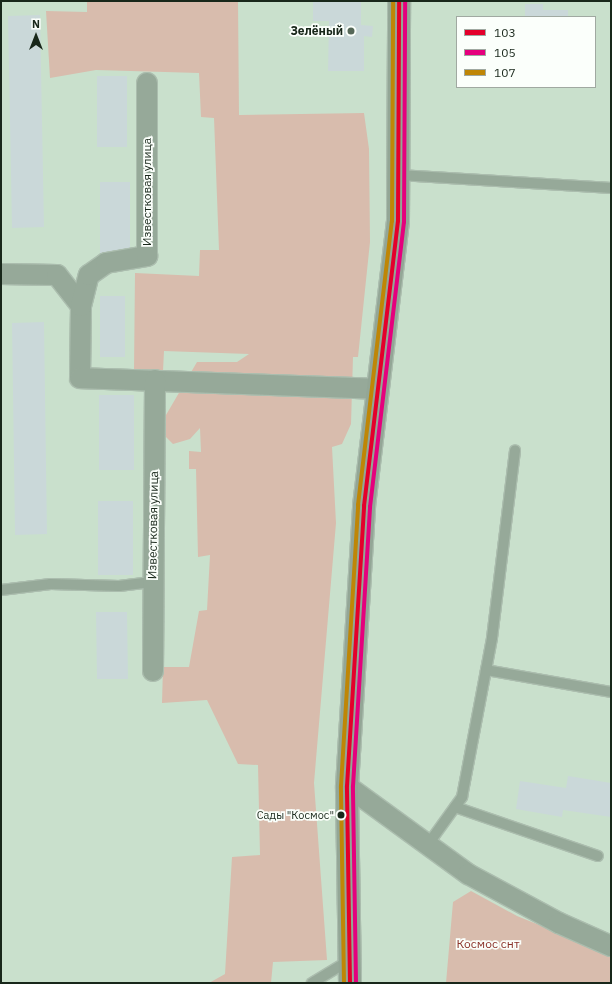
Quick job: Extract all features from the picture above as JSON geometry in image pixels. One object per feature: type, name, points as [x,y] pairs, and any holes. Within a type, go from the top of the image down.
[{"type":"main road","points":[[350,983],[347,786],[364,506],[398,221],[400,175],[399,1]]},
{"type":"street","name":"Известковая улица","points":[[81,306],[89,275],[106,263],[147,256],[148,83]]},
{"type":"street","points":[[1,274],[57,275],[81,306],[80,378],[379,389]]},
{"type":"street","name":"Известковая улица","points":[[153,671],[152,582],[155,380]]},
{"type":"street","points":[[347,786],[429,843],[468,874],[559,923],[611,946]]},
{"type":"lane","points":[[400,175],[611,188]]},
{"type":"lane","points":[[429,843],[462,797],[486,670],[515,450]]},
{"type":"lane","points":[[1,590],[51,584],[119,586],[152,582]]},
{"type":"lane","points":[[486,670],[611,692]]},
{"type":"lane","points":[[455,807],[598,856]]},
{"type":"lane","points":[[312,983],[350,960]]},
{"type":"green space","points":[[87,1],[238,1],[239,115],[364,113],[369,149],[370,242],[358,357],[353,357],[351,424],[342,444],[332,447],[336,523],[314,783],[327,960],[273,962],[271,983],[209,983],[225,974],[232,857],[260,855],[258,765],[238,764],[207,700],[162,703],[163,667],[189,667],[199,611],[207,610],[210,555],[198,557],[196,469],[189,469],[189,451],[201,452],[200,428],[190,439],[173,444],[163,434],[166,415],[197,362],[237,362],[249,354],[164,351],[163,371],[134,370],[135,273],[199,276],[200,250],[219,250],[214,118],[201,117],[199,73],[96,70],[50,78],[46,11],[87,12]]},
{"type":"green space","name":"Космос снт","points":[[471,891],[517,916],[611,954],[611,983],[446,983],[453,902]]},
{"type":"building","name":"Зелёный","points":[[313,1],[361,1],[361,25],[373,26],[372,37],[364,36],[364,71],[328,71],[329,21],[313,21]]},
{"type":"building","points":[[525,4],[543,4],[543,10],[568,10],[568,16],[525,16]]},
{"type":"building","points":[[40,15],[44,227],[12,228],[8,16]]},
{"type":"building","points":[[97,76],[127,76],[127,147],[97,147]]},
{"type":"building","points":[[100,182],[130,182],[130,253],[100,253]]},
{"type":"building","points":[[100,296],[125,296],[125,357],[100,357]]},
{"type":"building","points":[[44,322],[47,534],[15,535],[12,323]]},
{"type":"building","points":[[99,395],[134,395],[134,470],[99,470]]},
{"type":"building","points":[[98,501],[133,501],[133,575],[98,575]]},
{"type":"building","points":[[96,612],[127,612],[128,679],[97,679]]},
{"type":"building","points":[[568,776],[611,783],[611,817],[563,810],[562,817],[516,809],[520,781],[566,788]]},
{"type":"transit line","name":"107","points":[[344,983],[341,786],[358,505],[392,221],[393,1]]},
{"type":"transit line","name":"103","points":[[350,983],[347,786],[364,506],[398,221],[399,1]]},
{"type":"transit line","name":"105","points":[[356,983],[353,786],[370,507],[404,222],[405,1]]},
{"type":"place","name":"Зелёный","points":[[351,31]]},
{"type":"place","name":"Сады \"Космос\"","points":[[341,815]]}]
